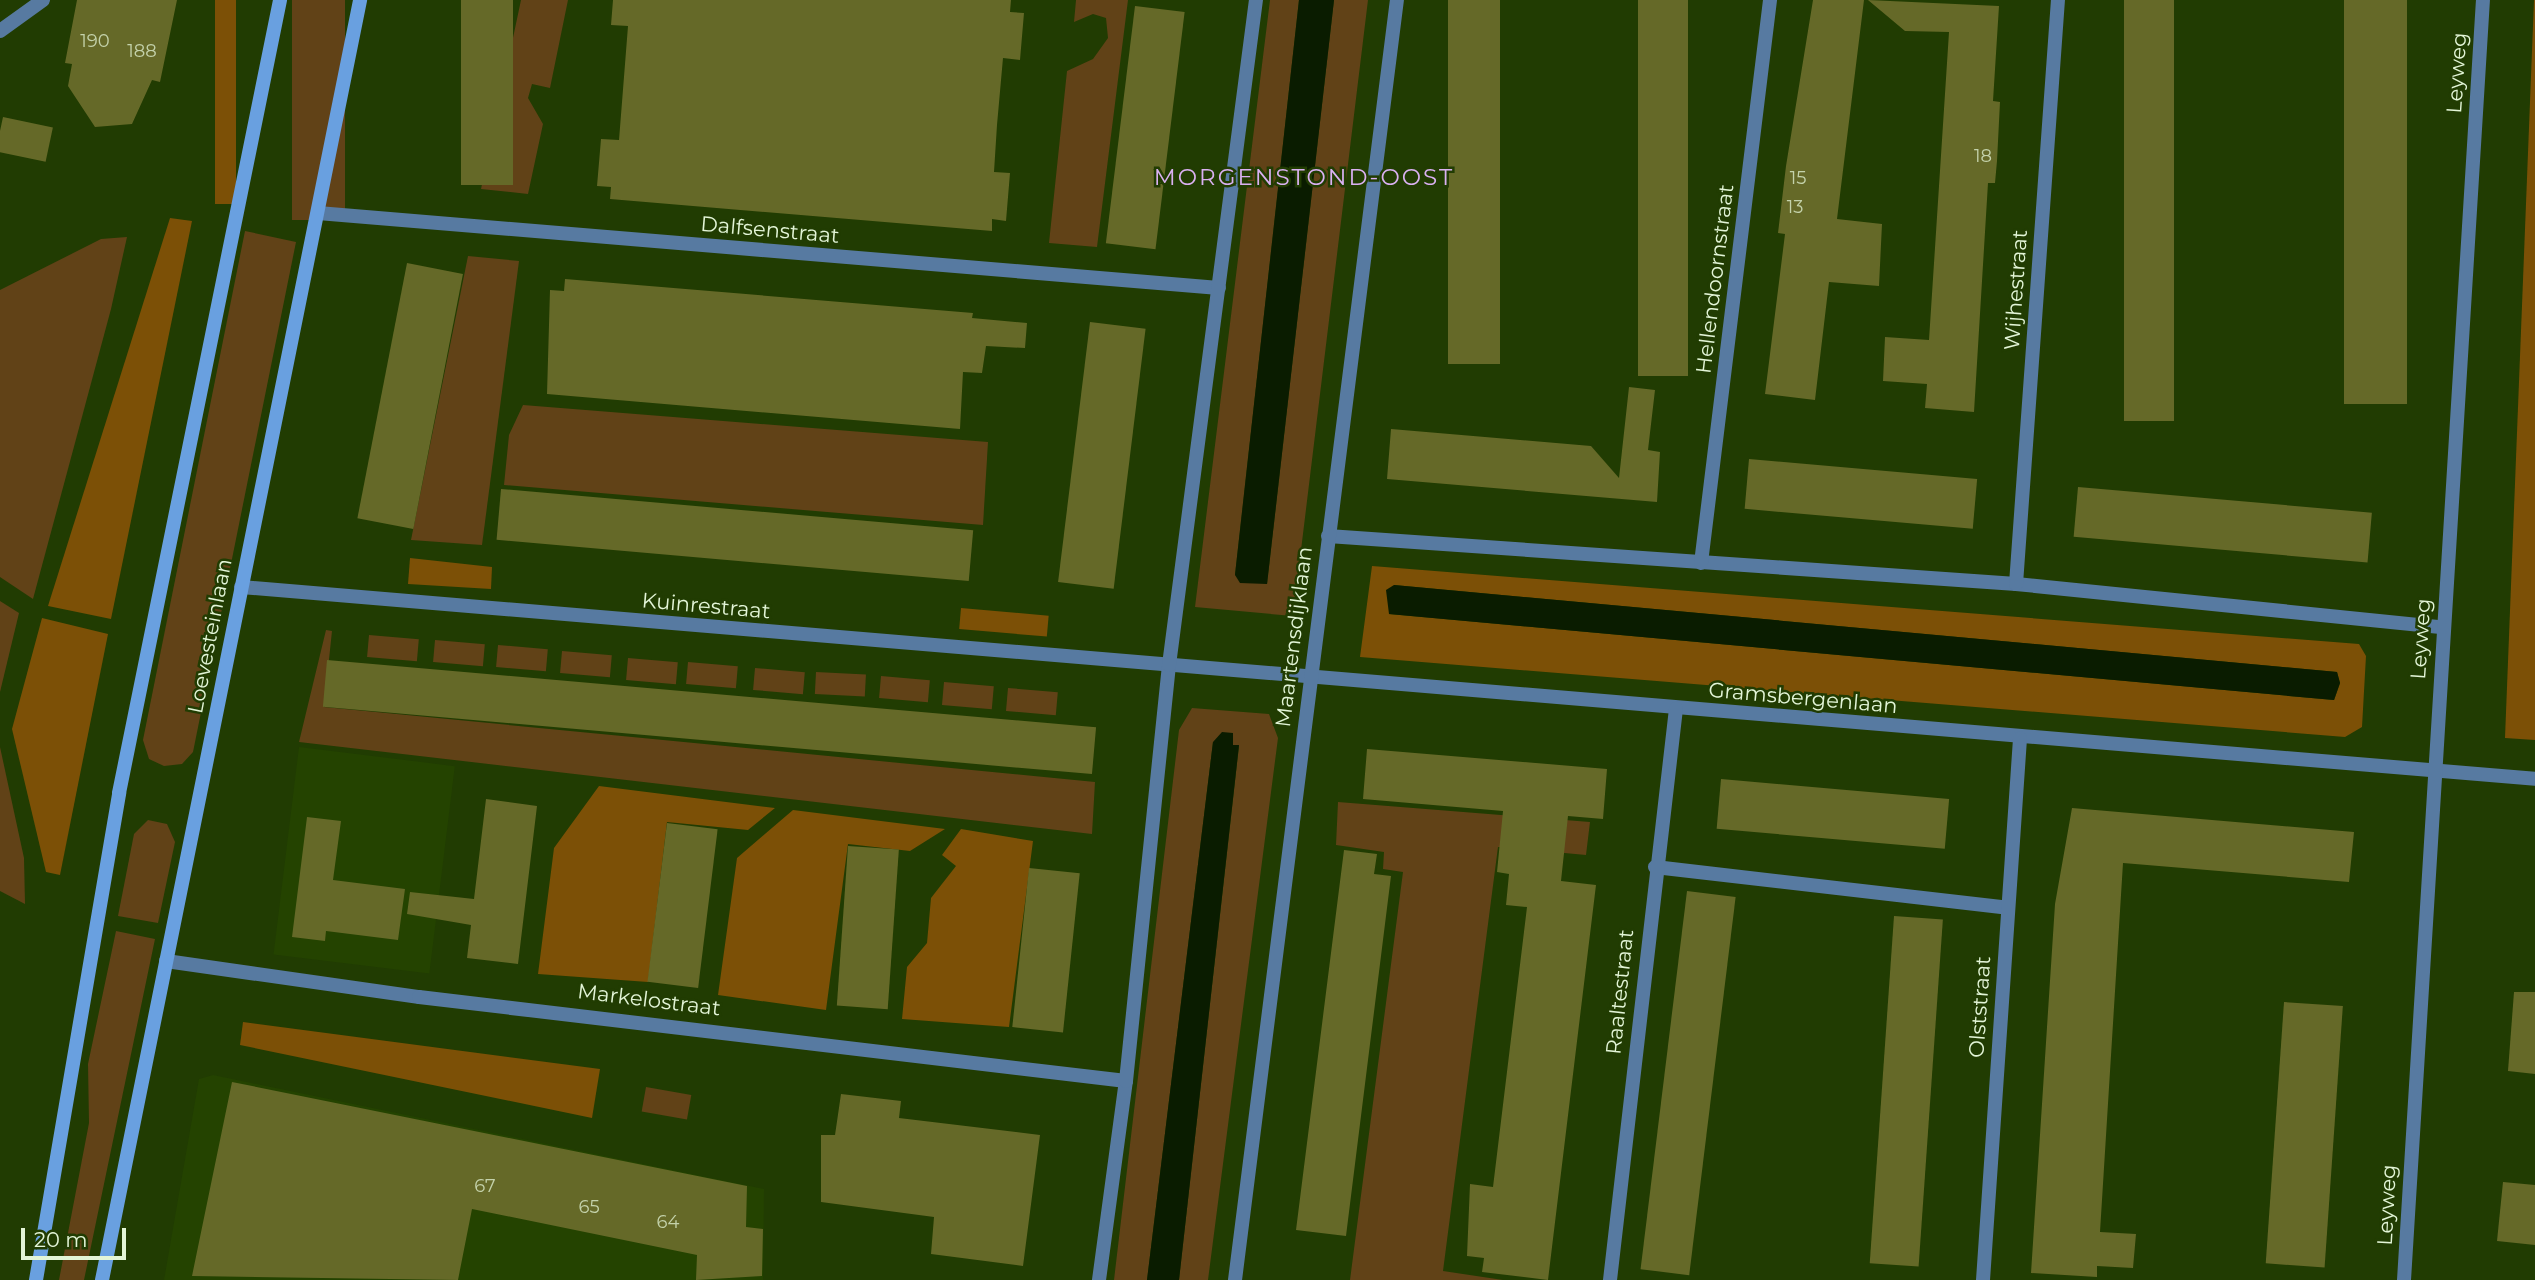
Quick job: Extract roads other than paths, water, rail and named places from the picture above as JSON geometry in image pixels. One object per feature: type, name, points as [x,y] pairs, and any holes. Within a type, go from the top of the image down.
[{"type":"main road","points":[[36,1280],[119,793],[280,0]]},
{"type":"main road","name":"Loevesteinlaan","points":[[102,1280],[360,0]]},
{"type":"street","points":[[0,31],[43,0]]},
{"type":"street","points":[[1099,1280],[1126,1081],[1169,665],[1256,0]]},
{"type":"street","name":"Maartensdijklaan","points":[[1235,1280],[1397,0]]},
{"type":"street","name":"Hellendoornstraat","points":[[1701,562],[1770,0]]},
{"type":"street","name":"Wijhestraat","points":[[2016,584],[2058,0]]},
{"type":"street","name":"Leyweg","points":[[2404,1280],[2433,773],[2483,0]]},
{"type":"street","name":"Dalfsenstraat","points":[[318,213],[1219,288]]},
{"type":"street","points":[[1328,536],[2016,584],[2443,627]]},
{"type":"street","name":"Kuinrestraat","points":[[241,587],[1169,665]]},
{"type":"street","name":"Gramsbergenlaan","points":[[1169,665],[2433,773],[2535,779]]},
{"type":"street","name":"Raaltestraat","points":[[1610,1280],[1654,867],[1676,709]]},
{"type":"street","name":"Olststraat","points":[[1983,1280],[2020,738]]},
{"type":"street","points":[[1654,867],[2008,908]]},
{"type":"street","name":"Markelostraat","points":[[166,961],[419,997],[1126,1081]]},
{"type":"district","name":"MORGENSTOND-OOST","points":[[1304,177]]}]
